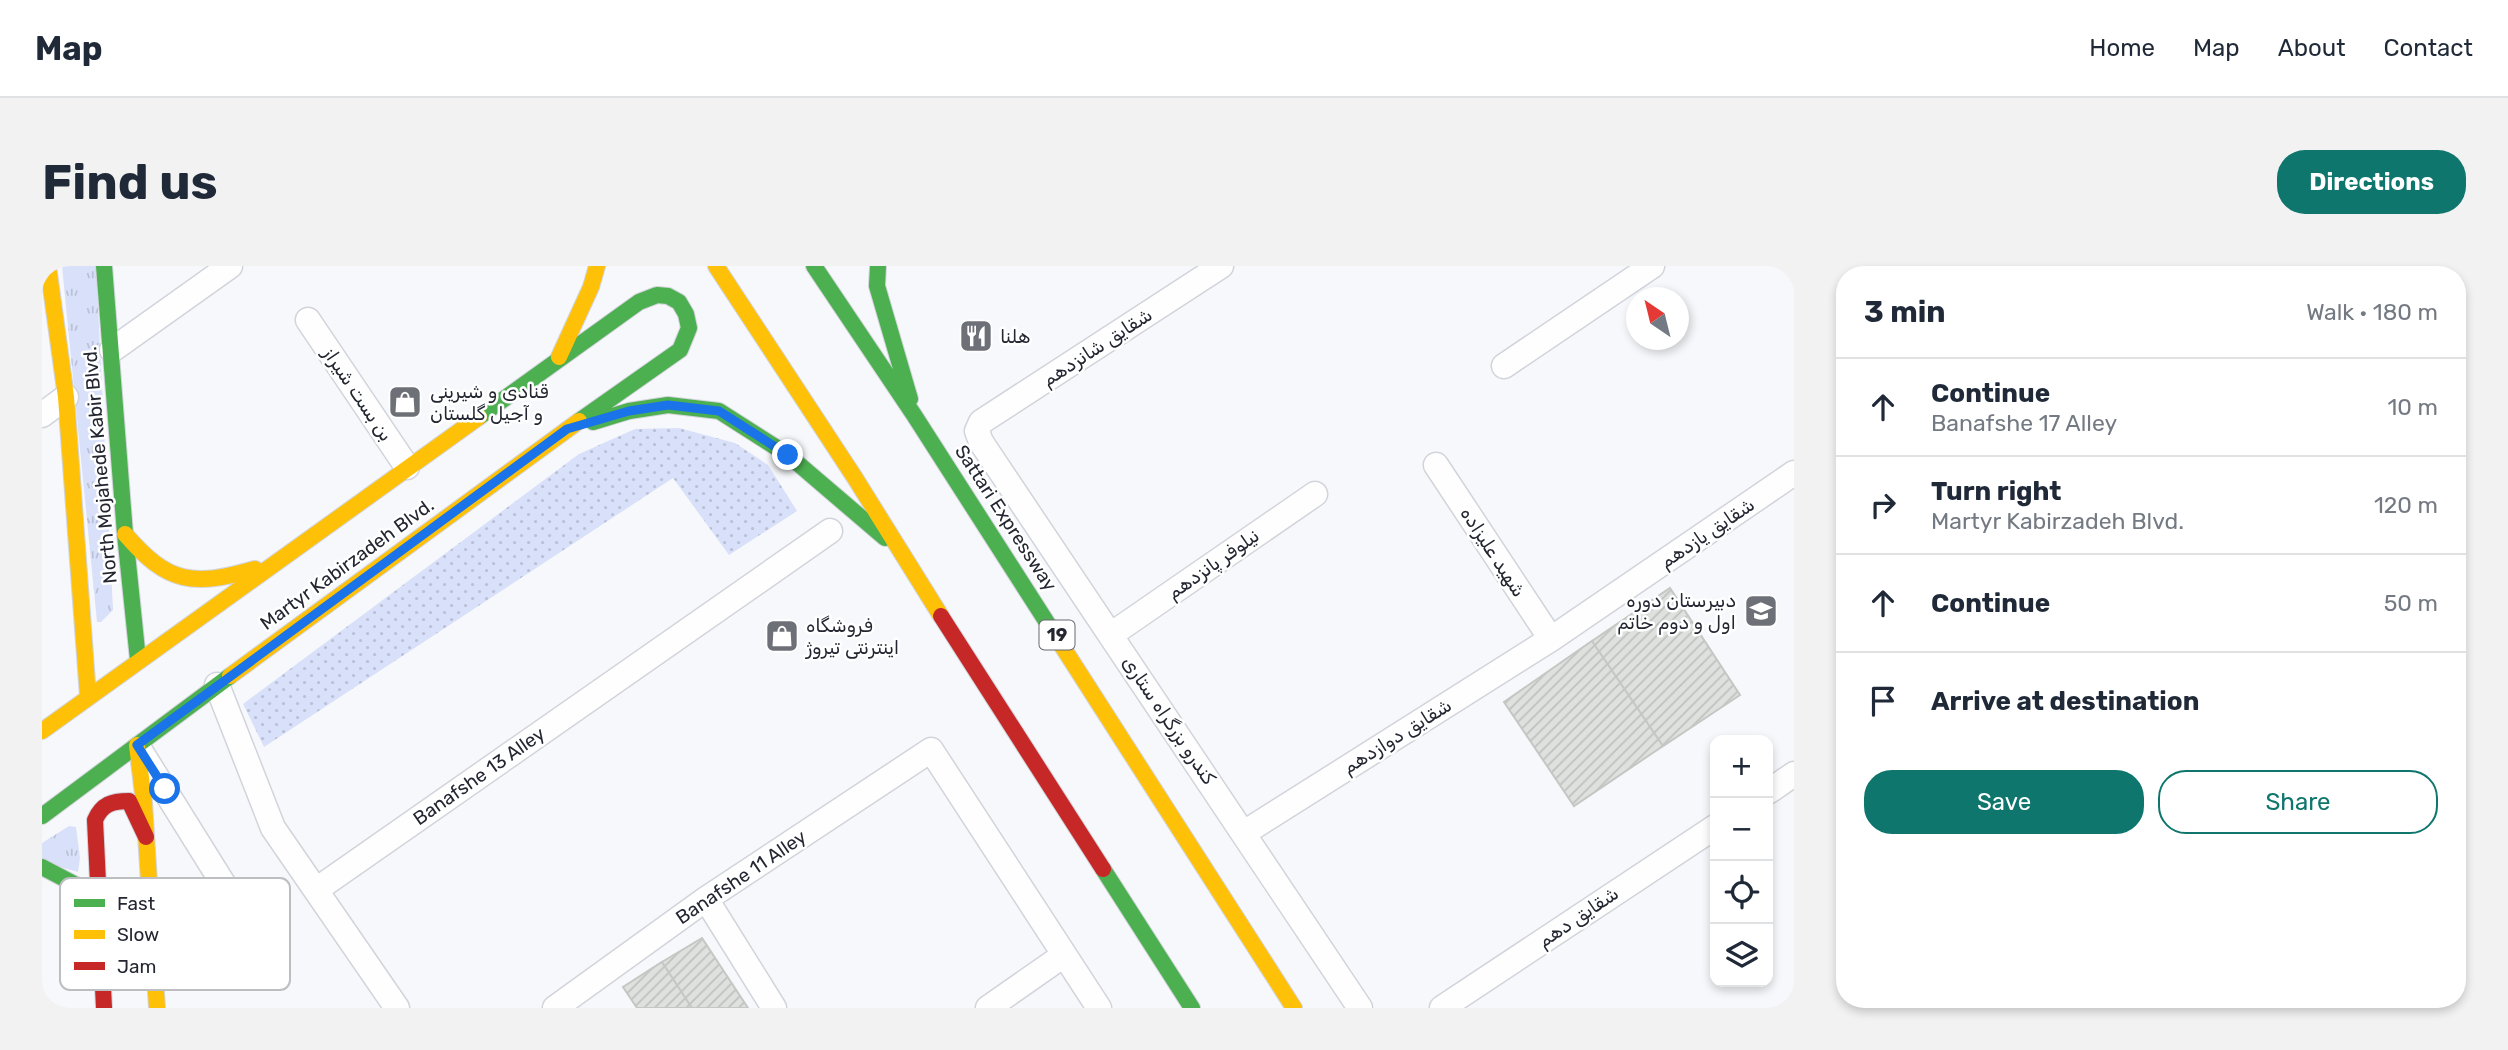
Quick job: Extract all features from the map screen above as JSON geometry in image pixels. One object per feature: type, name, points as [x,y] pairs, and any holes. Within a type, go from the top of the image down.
[{"type":"main road","name":"North Mojahede Kabir Blvd.","points":[[48,266],[66,397],[88,696]]},
{"type":"main road","name":"North Mojahede Kabir Blvd.","points":[[104,266],[125,534],[138,660]]},
{"type":"main road","points":[[42,731],[559,358],[592,287],[597,266]]},
{"type":"main road","points":[[716,266],[855,478],[1192,1008]]},
{"type":"main road","name":"Sattari Expressway","points":[[814,266],[914,415],[1294,1008]]},
{"type":"main road","points":[[878,266],[877,286],[914,415]]},
{"type":"main road","name":"Martyr Kabirzadeh Blvd.","points":[[42,816],[567,429],[680,350],[689,327],[686,314],[679,302],[668,296],[657,295],[639,302],[559,358]]},
{"type":"main road","points":[[567,429],[629,411],[668,405],[719,411],[788,455],[898,549]]},
{"type":"main road","points":[[125,534],[140,554],[162,571],[191,580],[223,579],[274,563]]},
{"type":"main road","points":[[137,745],[149,878]]},
{"type":"main road","points":[[98,878],[95,820],[99,809],[111,801],[130,801],[146,837]]},
{"type":"main road","points":[[42,867],[63,878]]},
{"type":"main road","points":[[103,990],[104,1008]]},
{"type":"main road","points":[[156,990],[157,1008]]},
{"type":"street","points":[[112,350],[230,266]]},
{"type":"street","name":"شقایق شانزدهم","points":[[977,431],[981,422],[1221,266]]},
{"type":"street","points":[[1504,366],[1652,266]]},
{"type":"street","name":"بن بست شیراز","points":[[308,320],[407,467]]},
{"type":"street","points":[[42,415],[66,397]]},
{"type":"street","name":"کندرو بزرگراه ستاری","points":[[977,431],[981,442],[1360,1008]]},
{"type":"street","name":"شهید علیزاده","points":[[1436,464],[1550,639]]},
{"type":"street","name":"شقایق یازدهم","points":[[1550,639],[1794,473]]},
{"type":"street","name":"نیلوفر پانزدهم","points":[[1112,634],[1315,494]]},
{"type":"street","name":"Banafshe 13 Alley","points":[[316,890],[830,531]]},
{"type":"street","name":"شقایق دوازدهم","points":[[1244,833],[1550,639]]},
{"type":"street","points":[[217,685],[273,828],[397,1008]]},
{"type":"street","points":[[137,745],[220,878]]},
{"type":"street","name":"Banafshe 11 Alley","points":[[555,1008],[706,900],[931,750],[1064,955]]},
{"type":"street","points":[[1773,789],[1794,774]]},
{"type":"street","name":"شقایق دهم","points":[[1442,1008],[1710,830]]},
{"type":"street","points":[[706,900],[774,1008]]},
{"type":"street","points":[[988,1008],[1064,955],[1099,1008]]},
{"type":"green space","points":[[62,266],[96,266],[113,610],[101,622],[97,622]]},
{"type":"green space","points":[[679,428],[735,443],[768,465],[797,511],[729,555],[673,478],[264,747],[243,704],[579,454],[635,429]]},
{"type":"green space","points":[[69,826],[76,827],[80,858],[78,872],[42,862],[42,843]]},
{"type":"building","points":[[1670,588],[1740,695],[1663,746],[1592,641]]},
{"type":"building","points":[[1592,641],[1663,746],[1574,806],[1504,702]]},
{"type":"building","points":[[702,938],[748,1008],[692,1008],[662,962]]},
{"type":"building","points":[[662,962],[692,1008],[637,1008],[623,987]]},
{"type":"traffic: fast","points":[[104,266],[125,534],[138,660]]},
{"type":"traffic: fast","points":[[814,266],[914,415],[1055,635]]},
{"type":"traffic: fast","points":[[878,266],[877,286],[910,399]]},
{"type":"traffic: fast","points":[[479,417],[639,302],[657,295],[668,296],[679,302],[686,314],[689,328],[680,350],[579,421]]},
{"type":"traffic: fast","points":[[593,422],[629,411],[668,405],[719,411],[788,455],[885,538]]},
{"type":"traffic: fast","points":[[42,816],[230,676]]},
{"type":"traffic: fast","points":[[42,867],[63,878]]},
{"type":"traffic: fast","points":[[1103,869],[1192,1008]]},
{"type":"traffic: slow","points":[[48,266],[66,397],[88,696]]},
{"type":"traffic: slow","points":[[559,357],[591,287],[597,266]]},
{"type":"traffic: slow","points":[[716,266],[855,478],[941,616]]},
{"type":"traffic: slow","points":[[42,731],[479,417]]},
{"type":"traffic: slow","points":[[230,676],[579,421]]},
{"type":"traffic: slow","points":[[125,534],[155,563],[183,577],[215,578],[255,569]]},
{"type":"traffic: slow","points":[[1055,635],[1294,1008]]},
{"type":"traffic: slow","points":[[137,745],[149,878]]},
{"type":"traffic: slow","points":[[156,990],[157,1008]]},
{"type":"traffic: jam","points":[[941,616],[1103,869]]},
{"type":"traffic: jam","points":[[98,878],[95,820],[108,804],[129,801],[146,837]]},
{"type":"traffic: jam","points":[[103,990],[104,1008]]},
{"type":"place","name":"هلنا","points":[[976,336]]},
{"type":"place","name":"قنادی و شیرینی و آجیل گلستان","points":[[405,402]]},
{"type":"place","name":"دبیرستان دوره اول و دوم خاتم","points":[[1761,611]]},
{"type":"place","name":"فروشگاه اینترنتی تیروژ","points":[[782,636]]},
{"type":"route","points":[[165,789],[137,745],[567,429],[629,411],[668,405],[719,411],[788,455]]}]
